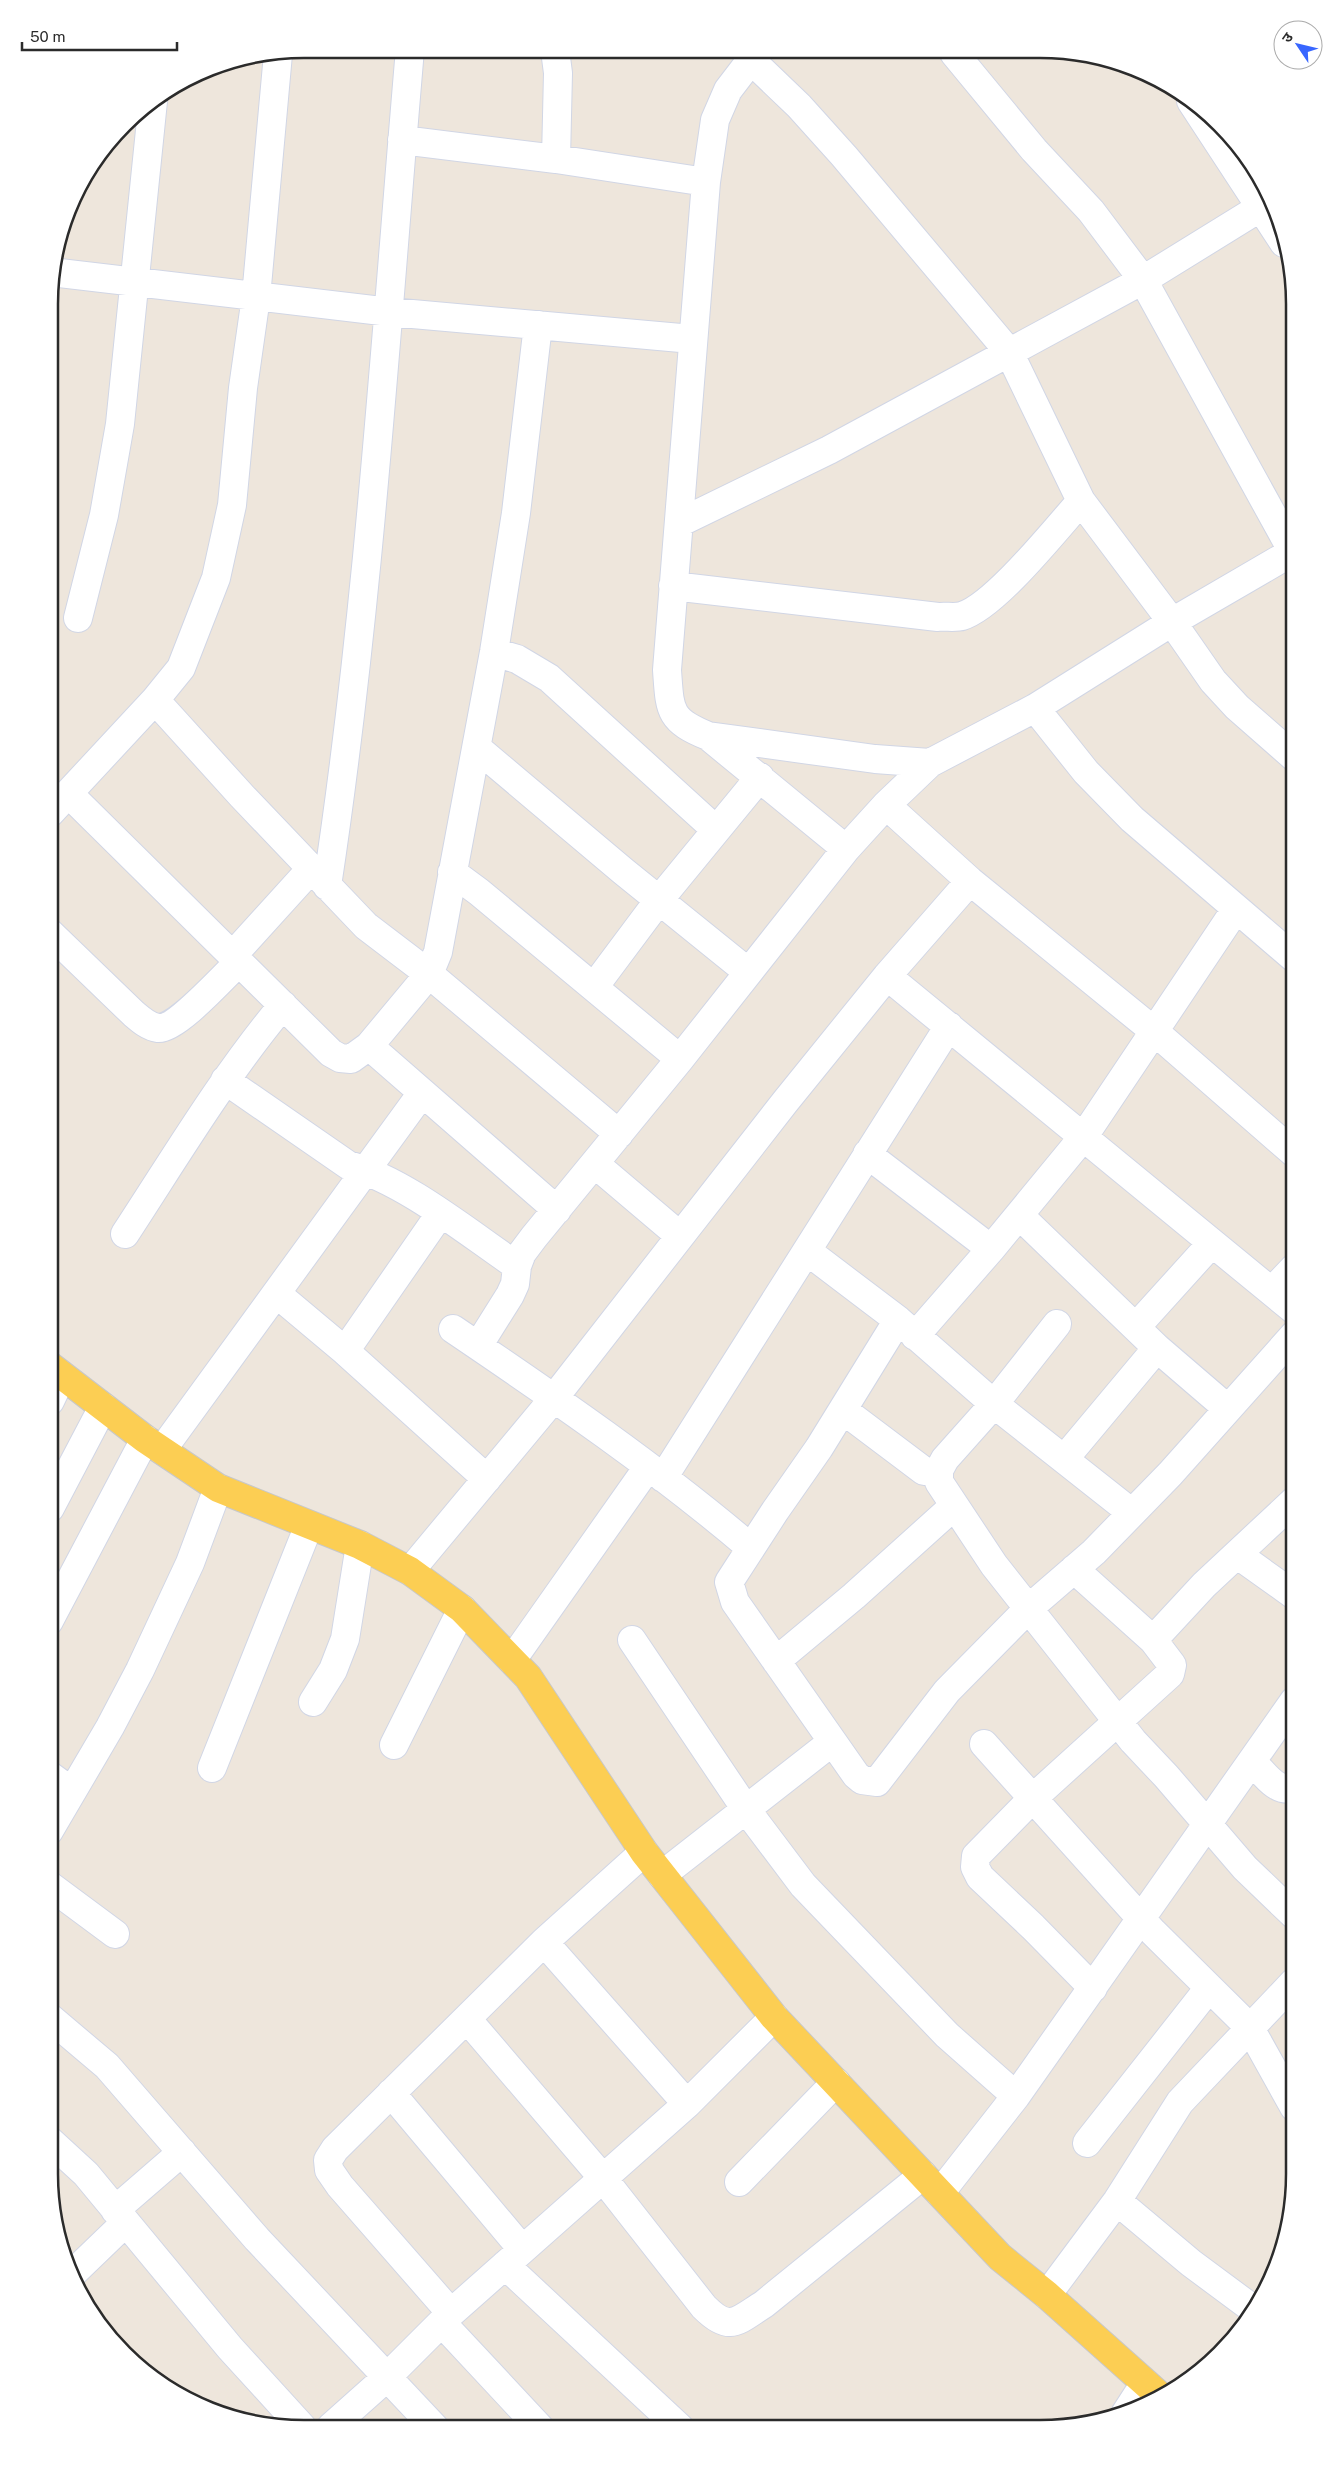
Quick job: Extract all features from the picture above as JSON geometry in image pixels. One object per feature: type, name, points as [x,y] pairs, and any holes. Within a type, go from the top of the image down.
[{"type":"main road","points":[[57,1372],[154,1445],[218,1488],[360,1545],[410,1571],[462,1609],[528,1677],[644,1852],[774,2017],[1000,2257],[1047,2295],[1152,2389]]},
{"type":"street","points":[[57,940],[134,1014],[147,1024],[159,1028],[172,1024],[190,1008],[236,958],[319,878],[342,789],[363,596],[390,312],[409,58]]},
{"type":"street","points":[[556,58],[558,73],[556,159]]},
{"type":"street","points":[[748,58],[728,90],[716,120],[706,182],[673,586],[667,670],[669,700],[674,715],[686,727],[708,736],[876,759],[930,763]]},
{"type":"street","points":[[751,58],[844,156],[1009,352],[1081,501],[1172,622],[1213,682],[1237,707],[1286,750]]},
{"type":"street","points":[[958,58],[1034,150],[1091,211],[1143,280],[1286,539]]},
{"type":"street","points":[[57,806],[155,700],[180,668],[216,578],[232,505],[243,388],[256,297],[278,59]]},
{"type":"street","points":[[78,618],[104,515],[120,424],[133,282],[153,109]]},
{"type":"street","points":[[1206,122],[1262,199]]},
{"type":"street","points":[[402,140],[556,159],[706,182]]},
{"type":"street","points":[[679,523],[829,450],[1143,280],[1265,205]]},
{"type":"street","points":[[60,273],[390,312],[692,339]]},
{"type":"street","points":[[69,794],[331,1053],[340,1058],[351,1059],[369,1046],[429,974],[438,952],[445,923],[452,872],[494,652],[516,514],[538,325]]},
{"type":"street","points":[[673,586],[938,617],[962,616],[984,603],[1006,585],[1081,501]]},
{"type":"street","points":[[478,1346],[512,1290],[517,1266],[528,1245],[680,1059],[846,849],[886,805],[930,763],[1035,708],[1172,622],[1286,556]]},
{"type":"street","points":[[494,652],[517,659],[549,678],[715,829]]},
{"type":"street","points":[[155,700],[319,878],[366,926],[429,974],[619,1134]]},
{"type":"street","points":[[1035,708],[1086,772],[1132,819],[1286,951]]},
{"type":"street","points":[[708,736],[846,849]]},
{"type":"street","points":[[477,748],[748,972]]},
{"type":"street","points":[[594,987],[715,829],[760,777]]},
{"type":"street","points":[[886,805],[970,881],[1154,1031],[1286,1146]]},
{"type":"street","points":[[452,872],[479,892],[680,1059]]},
{"type":"street","points":[[410,1571],[554,1398],[887,976],[970,881]]},
{"type":"street","points":[[1236,909],[1084,1136],[991,1249],[907,1328],[843,1410],[729,1582],[735,1602],[856,1775],[862,1780],[878,1782],[947,1691],[1028,1609],[1094,1552],[1286,1344]]},
{"type":"street","points":[[887,976],[1286,1303]]},
{"type":"street","points":[[125,1234],[247,1048],[283,1006]]},
{"type":"street","points":[[512,1660],[655,1472],[807,1251],[949,1026]]},
{"type":"street","points":[[369,1046],[557,1210]]},
{"type":"street","points":[[225,1080],[348,1165],[366,1170],[440,1214],[517,1266]]},
{"type":"street","points":[[57,1608],[154,1445],[277,1294],[422,1092]]},
{"type":"street","points":[[868,1154],[991,1249]]},
{"type":"street","points":[[595,1164],[680,1236]]},
{"type":"street","points":[[345,1351],[440,1214]]},
{"type":"street","points":[[1019,1215],[1157,1348],[1228,1409]]},
{"type":"street","points":[[1136,1327],[1212,1243]]},
{"type":"street","points":[[807,1251],[907,1328],[994,1404],[1065,1458],[1132,1513]]},
{"type":"street","points":[[1272,1291],[1286,1276]]},
{"type":"street","points":[[277,1294],[345,1351],[487,1479]]},
{"type":"street","points":[[1057,1324],[994,1404],[945,1459],[939,1470],[939,1482],[1028,1609],[1133,1741],[1166,1776],[1245,1868],[1286,1906]]},
{"type":"street","points":[[453,1329],[554,1398],[700,1504],[751,1548]]},
{"type":"street","points":[[1065,1458],[1157,1348]]},
{"type":"street","points":[[57,1495],[103,1407]]},
{"type":"street","points":[[843,1410],[924,1471]]},
{"type":"street","points":[[57,1817],[110,1727],[140,1670],[190,1563],[218,1488]]},
{"type":"street","points":[[776,1661],[854,1596],[954,1506]]},
{"type":"street","points":[[1153,1640],[1204,1585],[1286,1509]]},
{"type":"street","points":[[212,1768],[309,1526]]},
{"type":"street","points":[[313,1702],[332,1670],[345,1639],[360,1545]]},
{"type":"street","points":[[1238,1555],[1286,1589]]},
{"type":"street","points":[[1074,1569],[1153,1640],[1172,1665],[1170,1674],[1034,1798],[976,1856],[975,1866],[980,1877],[1093,1988]]},
{"type":"street","points":[[394,1745],[462,1609]]},
{"type":"street","points":[[632,1640],[745,1808],[803,1885],[947,2035],[1016,2096]]},
{"type":"street","points":[[467,2018],[602,2178],[704,2307],[717,2320],[726,2323],[738,2320],[764,2304],[931,2184],[1016,2096],[1142,1918],[1206,1823],[1286,1712]]},
{"type":"street","points":[[662,1874],[832,1742]]},
{"type":"street","points":[[984,1744],[1142,1918],[1250,2028],[1286,2093]]},
{"type":"street","points":[[1252,1761],[1278,1788],[1286,1790]]},
{"type":"street","points":[[57,1781],[71,1791]]},
{"type":"street","points":[[533,2420],[447,2318],[340,2186],[329,2170],[328,2160],[335,2148],[544,1942],[644,1852]]},
{"type":"street","points":[[57,1891],[115,1934]]},
{"type":"street","points":[[544,1942],[687,2104]]},
{"type":"street","points":[[1087,2143],[1209,1988]]},
{"type":"street","points":[[1047,2295],[1117,2201],[1180,2102],[1286,1990]]},
{"type":"street","points":[[340,2420],[513,2257],[687,2104],[774,2017]]},
{"type":"street","points":[[57,2024],[107,2066],[256,2239],[427,2420]]},
{"type":"street","points":[[738,2182],[836,2082]]},
{"type":"street","points":[[391,2093],[513,2257],[672,2420]]},
{"type":"street","points":[[57,2147],[86,2174],[230,2348],[296,2420]]},
{"type":"street","points":[[76,2269],[120,2216],[182,2152]]},
{"type":"street","points":[[1117,2201],[1191,2263],[1248,2305]]},
{"type":"street","points":[[1142,2398],[1152,2389]]}]
